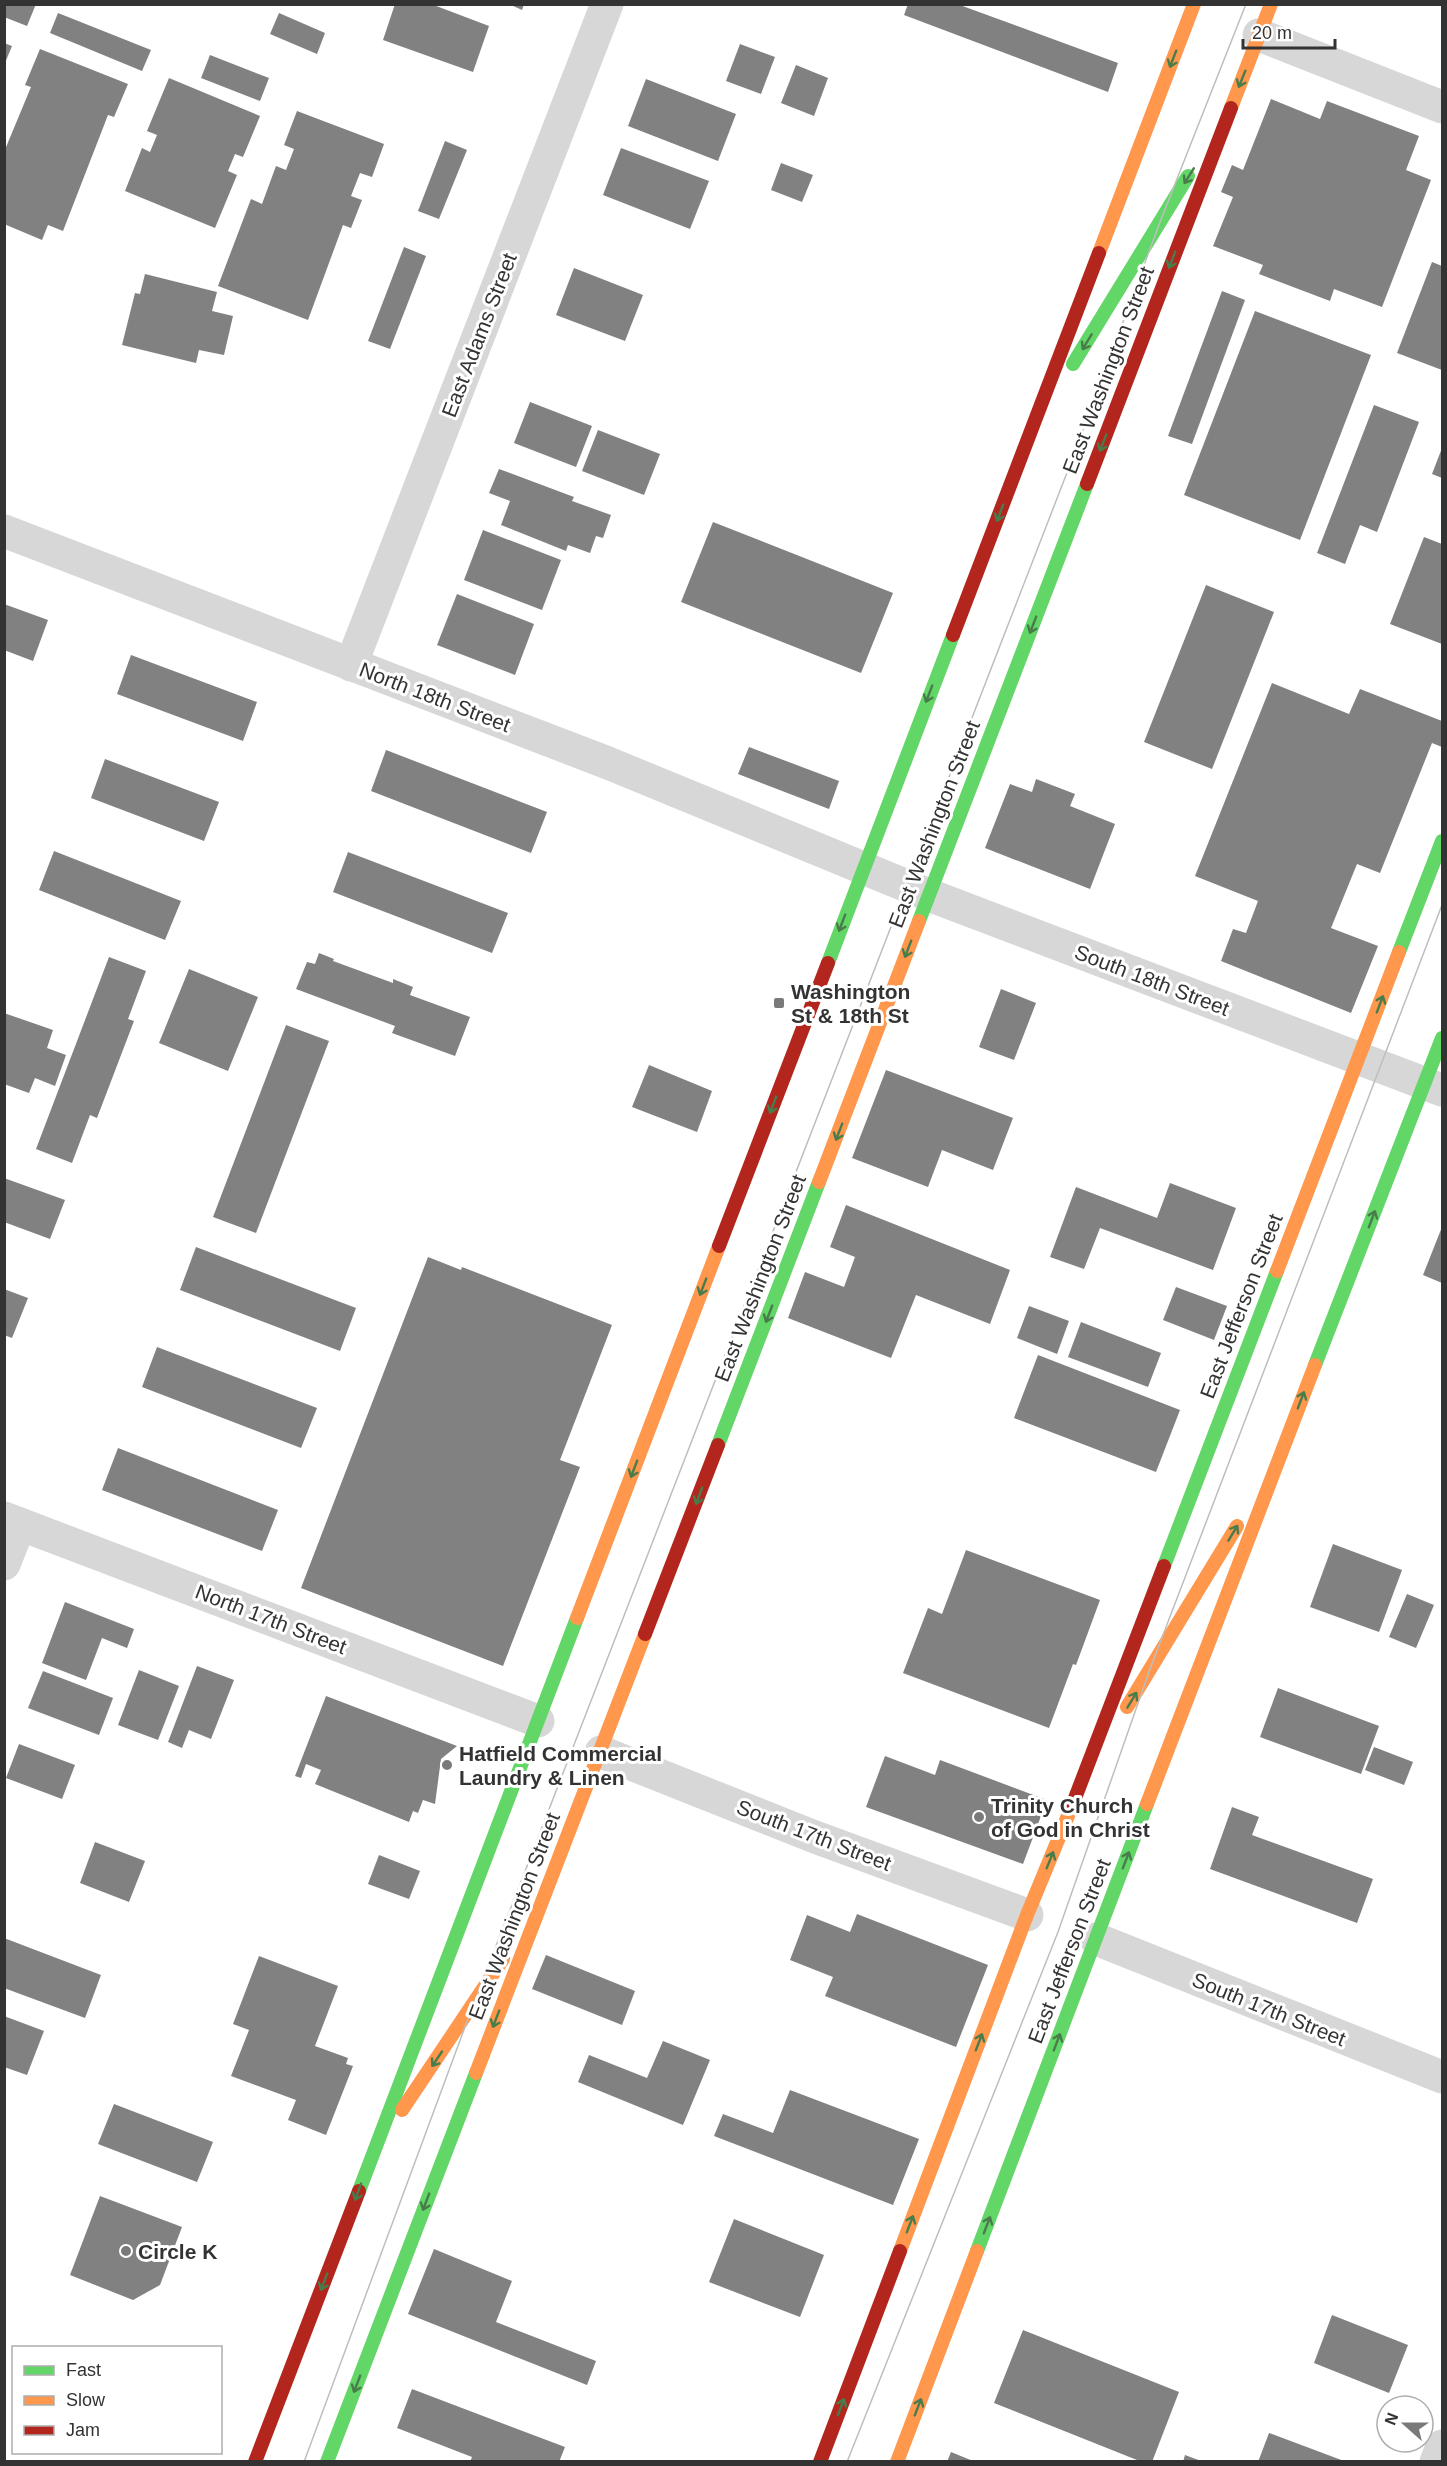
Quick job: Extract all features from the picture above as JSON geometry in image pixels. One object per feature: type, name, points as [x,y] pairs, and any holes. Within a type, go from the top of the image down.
[{"type":"main road","name":"East Washington Street","points":[[327,2462],[1271,4]]},
{"type":"main road","name":"East Washington Street","points":[[255,2462],[1029,435],[1189,6]]},
{"type":"main road","name":"East Washington Street","points":[[1029,435],[1230,108]]},
{"type":"main road","name":"East Jefferson Street","points":[[820,2462],[1027,1915],[1080,1786],[1443,841]]},
{"type":"main road","name":"East Jefferson Street","points":[[897,2462],[1280,1455],[1434,1086],[1443,1038]]},
{"type":"main road","name":"East Jefferson Street","points":[[1080,1786],[1280,1455]]},
{"type":"main road","points":[[370,2157],[472,2008],[549,1886]]},
{"type":"street","name":"East Adams Street","points":[[351,665],[607,4]]},
{"type":"street","points":[[1259,35],[1443,107]]},
{"type":"street","name":"North 18th Street","points":[[4,531],[608,763],[863,868]]},
{"type":"street","name":"South 18th Street","points":[[863,868],[1434,1086]]},
{"type":"street","points":[[4,1564],[12,1521]]},
{"type":"street","name":"North 17th Street","points":[[12,1521],[538,1720]]},
{"type":"street","name":"South 17th Street","points":[[601,1752],[815,1837],[1027,1915]]},
{"type":"street","name":"South 17th Street","points":[[1096,1939],[1443,2077]]},
{"type":"street","points":[[1436,2462],[1443,2446]]},
{"type":"building","points":[[4,4],[36,4],[27,26],[4,17]]},
{"type":"building","points":[[395,4],[431,4],[489,26],[473,72],[383,40]]},
{"type":"building","points":[[509,4],[524,4],[522,10]]},
{"type":"building","points":[[908,4],[957,4],[1118,63],[1108,92],[904,15]]},
{"type":"building","points":[[58,13],[151,50],[142,71],[50,33]]},
{"type":"building","points":[[279,13],[325,33],[317,54],[270,34]]},
{"type":"building","points":[[4,43],[12,46],[5,63],[4,63]]},
{"type":"building","points":[[740,44],[775,57],[761,94],[726,81]]},
{"type":"building","points":[[40,49],[128,84],[114,117],[108,115],[63,231],[48,225],[42,240],[4,224],[4,152],[31,87],[25,85]]},
{"type":"building","points":[[210,55],[269,78],[260,101],[201,78]]},
{"type":"building","points":[[796,65],[828,78],[814,116],[781,103]]},
{"type":"building","points":[[169,78],[260,116],[243,157],[235,154],[228,171],[237,175],[215,228],[125,191],[142,148],[150,152],[157,135],[147,131]]},
{"type":"building","points":[[646,79],[736,114],[718,161],[628,126]]},
{"type":"building","points":[[1271,99],[1320,119],[1327,101],[1419,136],[1406,170],[1431,180],[1382,307],[1334,289],[1330,301],[1259,274],[1263,265],[1213,246],[1233,197],[1221,192],[1232,165],[1243,170]]},
{"type":"building","points":[[297,111],[384,144],[372,177],[360,173],[351,196],[362,200],[351,228],[343,225],[308,320],[218,286],[251,199],[262,204],[276,166],[286,170],[294,149],[284,145]]},
{"type":"building","points":[[445,141],[467,150],[439,219],[418,211]]},
{"type":"building","points":[[621,148],[709,181],[690,229],[603,195]]},
{"type":"building","points":[[781,163],[813,175],[802,202],[771,190]]},
{"type":"building","points":[[404,247],[426,256],[390,349],[368,341]]},
{"type":"building","points":[[1432,262],[1442,266],[1442,370],[1397,353]]},
{"type":"building","points":[[574,268],[643,295],[625,341],[556,315]]},
{"type":"building","points":[[145,274],[217,292],[212,311],[233,316],[224,355],[199,350],[196,363],[122,345],[135,293],[140,294]]},
{"type":"building","points":[[1222,291],[1245,300],[1192,444],[1168,436]]},
{"type":"building","points":[[1255,311],[1371,355],[1300,540],[1184,495]]},
{"type":"building","points":[[530,402],[592,426],[576,467],[514,443]]},
{"type":"building","points":[[1374,405],[1419,422],[1377,532],[1360,525],[1345,564],[1317,553]]},
{"type":"building","points":[[598,430],[660,454],[644,495],[582,471]]},
{"type":"building","points":[[1442,448],[1442,478],[1432,474]]},
{"type":"building","points":[[499,469],[574,497],[572,501],[611,515],[603,538],[596,536],[590,553],[568,545],[566,551],[501,525],[510,501],[489,493]]},
{"type":"building","points":[[713,522],[893,593],[861,673],[681,602]]},
{"type":"building","points":[[483,530],[561,560],[542,610],[464,580]]},
{"type":"building","points":[[1424,537],[1442,544],[1442,644],[1390,624]]},
{"type":"building","points":[[1206,585],[1274,612],[1212,769],[1144,742]]},
{"type":"building","points":[[457,594],[534,624],[515,675],[437,645]]},
{"type":"building","points":[[4,604],[48,620],[33,661],[4,650]]},
{"type":"building","points":[[131,655],[257,702],[243,741],[117,694]]},
{"type":"building","points":[[1272,683],[1349,714],[1360,689],[1442,721],[1442,747],[1432,743],[1380,873],[1357,864],[1331,928],[1378,946],[1351,1013],[1221,961],[1233,929],[1246,933],[1258,901],[1195,876]]},
{"type":"building","points":[[749,747],[839,781],[829,809],[738,774]]},
{"type":"building","points":[[386,750],[547,812],[531,853],[371,791]]},
{"type":"building","points":[[105,759],[219,802],[204,841],[91,798]]},
{"type":"building","points":[[1036,779],[1075,794],[1070,806],[1115,824],[1090,889],[985,848],[1010,784],[1032,792]]},
{"type":"building","points":[[54,851],[181,901],[165,940],[39,890]]},
{"type":"building","points":[[348,852],[508,913],[492,953],[333,892]]},
{"type":"building","points":[[319,953],[334,959],[333,961],[393,983],[393,979],[413,987],[410,995],[470,1017],[455,1056],[392,1033],[395,1026],[296,989],[307,962],[315,964]]},
{"type":"building","points":[[109,957],[146,971],[128,1019],[134,1021],[97,1118],[90,1115],[72,1163],[36,1149]]},
{"type":"building","points":[[189,969],[258,997],[228,1071],[159,1043]]},
{"type":"building","points":[[1001,989],[1036,1003],[1014,1060],[979,1047]]},
{"type":"building","points":[[4,1013],[53,1030],[47,1048],[66,1055],[55,1086],[35,1078],[29,1093],[4,1084]]},
{"type":"building","points":[[286,1025],[329,1041],[256,1233],[213,1217]]},
{"type":"building","points":[[649,1065],[712,1091],[697,1132],[632,1107]]},
{"type":"building","points":[[886,1070],[1013,1118],[993,1170],[942,1150],[928,1187],[852,1158]]},
{"type":"building","points":[[4,1178],[65,1200],[50,1239],[4,1222]]},
{"type":"building","points":[[1170,1183],[1236,1208],[1213,1270],[1100,1228],[1084,1269],[1050,1257],[1076,1187],[1157,1218]]},
{"type":"building","points":[[846,1205],[1010,1270],[990,1324],[916,1295],[891,1358],[788,1318],[805,1272],[844,1287],[855,1257],[830,1247]]},
{"type":"building","points":[[1442,1227],[1442,1283],[1423,1275]]},
{"type":"building","points":[[196,1247],[356,1308],[340,1351],[180,1290]]},
{"type":"building","points":[[428,1257],[461,1270],[462,1267],[612,1325],[560,1460],[580,1467],[503,1666],[301,1588]]},
{"type":"building","points":[[1176,1287],[1227,1306],[1214,1340],[1163,1320]]},
{"type":"building","points":[[4,1289],[28,1298],[12,1338],[4,1335]]},
{"type":"building","points":[[1029,1306],[1069,1321],[1057,1354],[1017,1338]]},
{"type":"building","points":[[1081,1322],[1161,1353],[1148,1387],[1068,1357]]},
{"type":"building","points":[[157,1347],[317,1408],[301,1448],[142,1387]]},
{"type":"building","points":[[1038,1355],[1180,1410],[1156,1472],[1014,1418]]},
{"type":"building","points":[[118,1448],[278,1510],[262,1551],[102,1490]]},
{"type":"building","points":[[1333,1544],[1402,1570],[1379,1632],[1310,1607]]},
{"type":"building","points":[[966,1550],[1100,1600],[1049,1728],[903,1673],[928,1608],[942,1614]]},
{"type":"building","points":[[1407,1594],[1434,1605],[1416,1648],[1389,1637]]},
{"type":"building","points":[[65,1602],[134,1629],[127,1648],[102,1638],[86,1680],[42,1663]]},
{"type":"building","points":[[197,1666],[234,1680],[211,1739],[189,1730],[182,1748],[168,1742]]},
{"type":"building","points":[[139,1670],[179,1686],[158,1740],[118,1725]]},
{"type":"building","points":[[43,1671],[113,1698],[99,1735],[28,1708]]},
{"type":"building","points":[[1278,1688],[1379,1726],[1361,1774],[1260,1737]]},
{"type":"building","points":[[326,1696],[457,1746],[441,1759],[435,1804],[423,1800],[418,1813],[413,1811],[409,1822],[315,1784],[321,1770],[306,1764],[301,1778],[295,1776]]},
{"type":"building","points":[[19,1744],[75,1765],[62,1799],[6,1778]]},
{"type":"building","points":[[1374,1747],[1413,1762],[1404,1785],[1365,1770]]},
{"type":"building","points":[[885,1756],[935,1775],[940,1760],[1047,1800],[1023,1864],[866,1807]]},
{"type":"building","points":[[1232,1807],[1259,1817],[1252,1835],[1373,1879],[1357,1923],[1210,1869]]},
{"type":"building","points":[[95,1842],[145,1861],[129,1902],[80,1883]]},
{"type":"building","points":[[379,1855],[420,1871],[409,1899],[368,1884]]},
{"type":"building","points":[[857,1914],[988,1965],[956,2047],[825,1996],[833,1977],[790,1960],[807,1915],[850,1932]]},
{"type":"building","points":[[4,1938],[101,1975],[85,2018],[4,1988]]},
{"type":"building","points":[[546,1955],[635,1991],[622,2025],[532,1989]]},
{"type":"building","points":[[259,1956],[338,1986],[315,2046],[348,2058],[346,2064],[353,2066],[326,2135],[288,2120],[296,2100],[231,2076],[249,2030],[233,2024]]},
{"type":"building","points":[[4,2016],[44,2031],[27,2075],[4,2067]]},
{"type":"building","points":[[663,2041],[710,2060],[683,2125],[578,2082],[589,2055],[647,2078]]},
{"type":"building","points":[[790,2090],[919,2139],[893,2205],[714,2136],[723,2114],[773,2133]]},
{"type":"building","points":[[114,2104],[213,2142],[197,2182],[98,2144]]},
{"type":"building","name":"Circle K","points":[[100,2196],[182,2227],[160,2285],[133,2300],[70,2275]]},
{"type":"building","points":[[734,2219],[824,2255],[800,2317],[709,2282]]},
{"type":"building","points":[[434,2249],[512,2281],[496,2322],[596,2361],[587,2385],[408,2314]]},
{"type":"building","points":[[1332,2315],[1408,2345],[1389,2393],[1314,2363]]},
{"type":"building","points":[[1023,2330],[1179,2392],[1152,2462],[1142,2462],[994,2403]]},
{"type":"building","points":[[412,2389],[565,2447],[559,2462],[470,2462],[472,2457],[397,2428]]},
{"type":"building","points":[[1269,2433],[1344,2461],[1344,2462],[1258,2462]]},
{"type":"building","points":[[951,2452],[973,2461],[973,2462],[947,2462]]},
{"type":"building","points":[[1185,2455],[1201,2461],[1201,2462],[1183,2462]]},
{"type":"tram line","points":[[304,2462],[472,2008],[1075,452],[1160,222],[1246,4]]},
{"type":"tram line","points":[[847,2462],[1058,1932],[1150,1669],[1442,905]]},
{"type":"traffic: fast","points":[[1073,364],[1188,176]]},
{"type":"traffic: fast","points":[[919,921],[1087,484]]},
{"type":"traffic: fast","points":[[828,963],[953,635]]},
{"type":"traffic: fast","points":[[1399,952],[1442,841]]},
{"type":"traffic: fast","points":[[1315,1365],[1442,1038]]},
{"type":"traffic: fast","points":[[718,1445],[819,1182]]},
{"type":"traffic: fast","points":[[1164,1566],[1277,1271]]},
{"type":"traffic: fast","points":[[359,2191],[577,1618]]},
{"type":"traffic: fast","points":[[977,2251],[1147,1804]]},
{"type":"traffic: fast","points":[[327,2462],[476,2073]]},
{"type":"traffic: slow","points":[[1099,253],[1194,4]]},
{"type":"traffic: slow","points":[[1231,108],[1271,4]]},
{"type":"traffic: slow","points":[[819,1182],[919,921]]},
{"type":"traffic: slow","points":[[1277,1271],[1399,952]]},
{"type":"traffic: slow","points":[[577,1618],[719,1246]]},
{"type":"traffic: slow","points":[[1147,1804],[1315,1365]]},
{"type":"traffic: slow","points":[[1127,1707],[1237,1526]]},
{"type":"traffic: slow","points":[[476,2073],[645,1634]]},
{"type":"traffic: slow","points":[[900,2251],[1027,1915],[1072,1806]]},
{"type":"traffic: slow","points":[[402,2110],[503,1959]]},
{"type":"traffic: slow","points":[[897,2462],[977,2251]]},
{"type":"traffic: jam","points":[[1087,484],[1231,108]]},
{"type":"traffic: jam","points":[[953,635],[1099,253]]},
{"type":"traffic: jam","points":[[719,1246],[828,963]]},
{"type":"traffic: jam","points":[[645,1634],[718,1445]]},
{"type":"traffic: jam","points":[[1072,1806],[1164,1566]]},
{"type":"traffic: jam","points":[[255,2462],[359,2191]]},
{"type":"traffic: jam","points":[[820,2462],[900,2251]]},
{"type":"place","name":"Washington St & 18th St","points":[[779,1003]]},
{"type":"place","name":"Hatfield Commercial Laundry & Linen","points":[[447,1765]]},
{"type":"place","name":"Trinity Church of God in Christ","points":[[979,1817]]},
{"type":"place","name":"Circle K","points":[[126,2251]]}]
